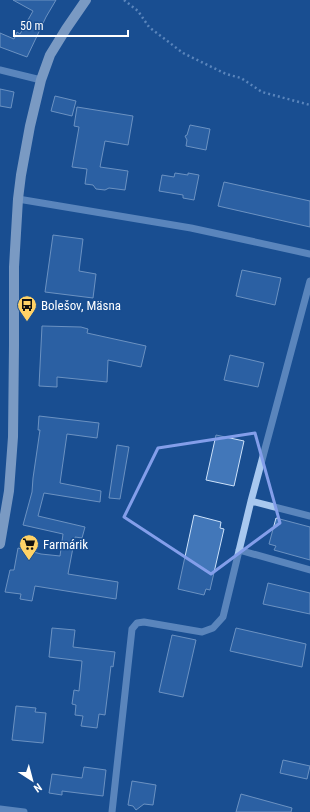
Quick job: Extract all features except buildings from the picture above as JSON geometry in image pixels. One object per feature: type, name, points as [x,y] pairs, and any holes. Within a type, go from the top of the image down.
[{"type":"main road","points":[[0,544],[9,491],[13,437],[14,268],[21,175],[30,126],[50,55],[86,0]]},
{"type":"street","points":[[0,70],[42,80]]},
{"type":"street","points":[[18,199],[191,228],[310,254]]},
{"type":"street","points":[[112,812],[132,629],[137,624],[144,622],[202,632],[213,628],[223,617],[251,501],[310,281]]},
{"type":"street","points":[[251,501],[310,516]]},
{"type":"street","points":[[239,550],[310,570]]},
{"type":"street","points":[[0,809],[24,812]]},
{"type":"path","points":[[124,0],[138,11],[149,27],[183,53],[226,74],[241,78],[262,92],[310,105]]},
{"type":"highlighted area","points":[[255,433],[280,523],[211,574],[124,517],[158,448]]},
{"type":"place","name":"Bolešov, Mäsna","points":[[27,322]]},
{"type":"place","name":"Farmárik","points":[[29,561]]}]
